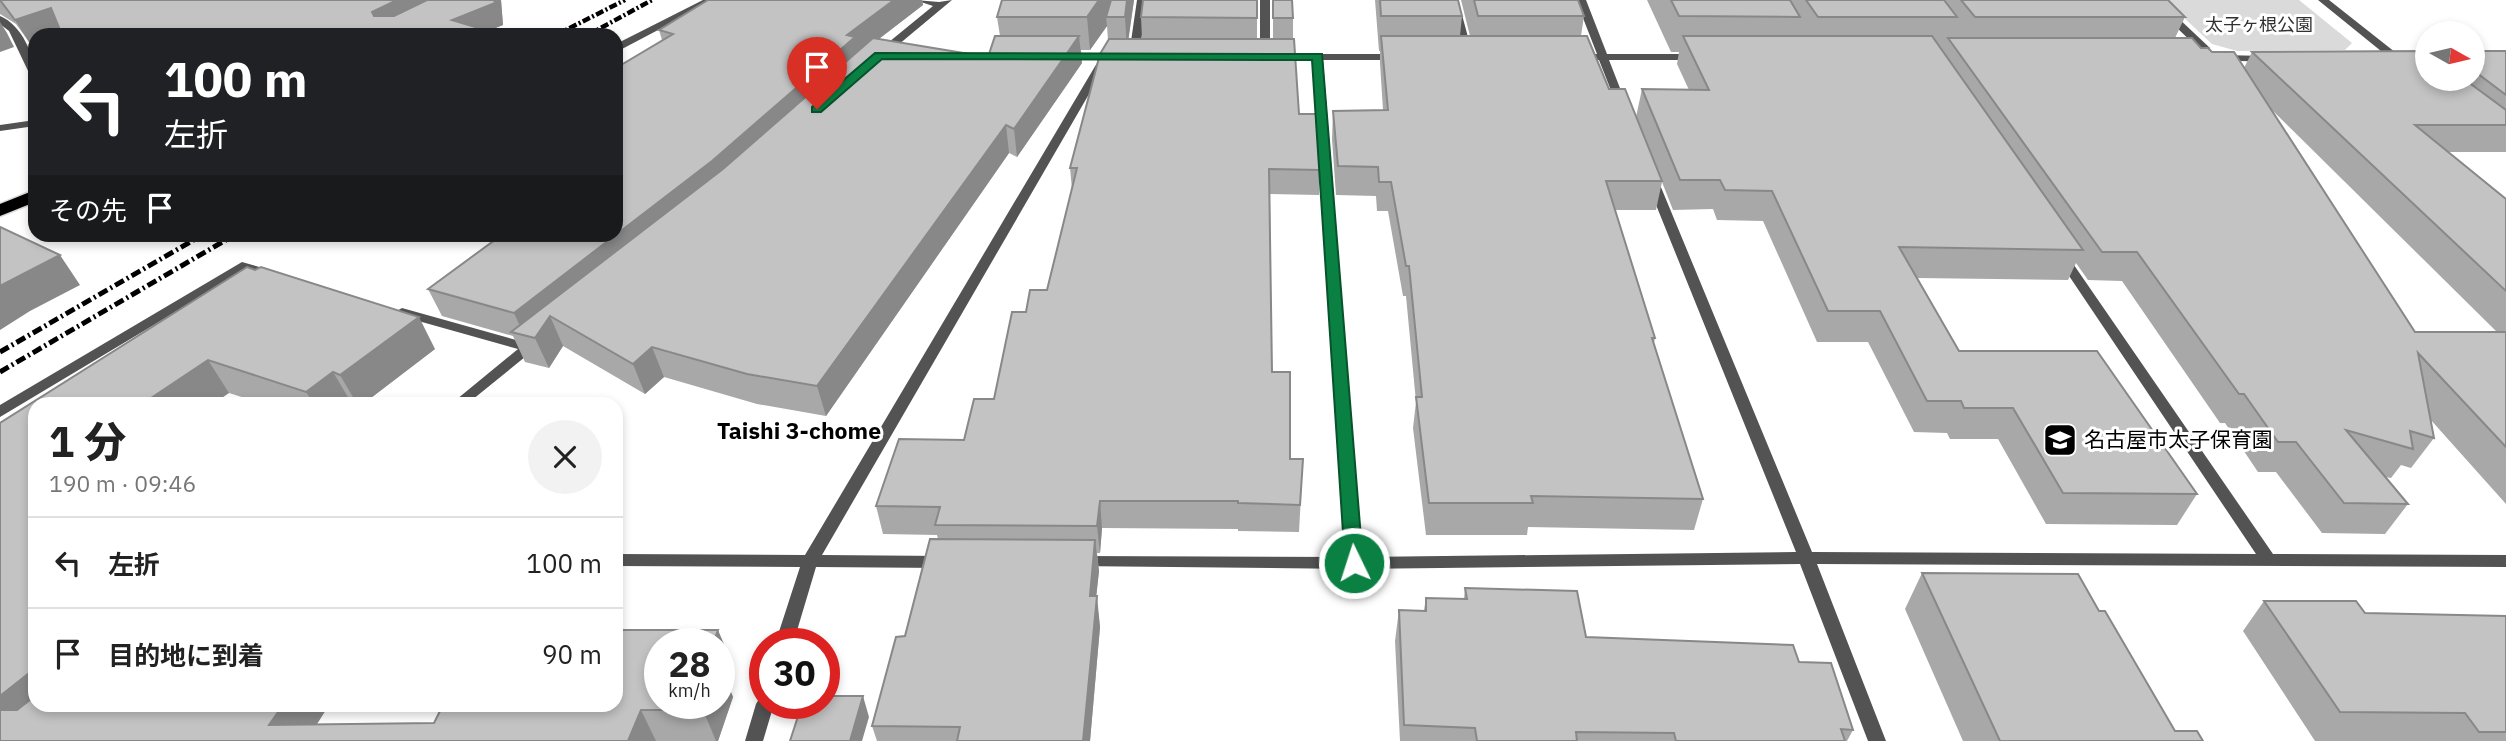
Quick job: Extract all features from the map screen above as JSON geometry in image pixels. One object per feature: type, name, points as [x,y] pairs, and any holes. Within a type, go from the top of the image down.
[{"type":"highway","points":[[0,211],[28,198]]},
{"type":"street","points":[[623,44],[710,0]]},
{"type":"street","points":[[920,0],[943,2]]},
{"type":"street","points":[[1134,56],[1142,0]]},
{"type":"street","points":[[1265,0],[1265,57]]},
{"type":"street","points":[[1453,0],[1468,57]]},
{"type":"street","points":[[1581,0],[1628,121]]},
{"type":"street","points":[[2153,0],[2206,50],[2207,58]]},
{"type":"street","points":[[2323,0],[2398,59]]},
{"type":"street","points":[[881,58],[943,2]]},
{"type":"street","points":[[0,19],[13,29],[28,60]]},
{"type":"street","points":[[1053,56],[1147,56]]},
{"type":"street","points":[[789,628],[810,561],[1106,56]]},
{"type":"street","points":[[1252,57],[1413,57]]},
{"type":"street","points":[[1318,57],[1354,563]]},
{"type":"street","points":[[1454,57],[1481,57]]},
{"type":"street","points":[[1562,57],[1709,57]]},
{"type":"street","points":[[2193,58],[2275,59]]},
{"type":"street","points":[[2384,59],[2398,59],[2413,64]]},
{"type":"street","points":[[0,128],[28,124]]},
{"type":"street","points":[[1649,173],[1806,558],[1877,741]]},
{"type":"street","points":[[2051,240],[2269,560]]},
{"type":"street","points":[[0,412],[242,266],[282,277]]},
{"type":"street","points":[[386,307],[534,344],[467,397]]},
{"type":"street","points":[[1061,562],[1354,563],[1806,558],[2506,561]]},
{"type":"street","points":[[623,561],[964,562]]},
{"type":"street","points":[[754,741],[761,719]]},
{"type":"green space","name":"太子ヶ根公園","points":[[2165,0],[2299,0],[2352,43],[2345,50],[2237,51],[2212,44]]},
{"type":"building","points":[[0,0],[397,0],[372,12],[374,16],[394,16],[427,0],[494,0],[495,3],[452,20],[479,28],[59,28],[51,8],[15,20]]},
{"type":"building","points":[[708,0],[894,0],[847,35],[855,37],[712,161],[623,229],[623,64],[673,34],[659,30]]},
{"type":"building","points":[[1002,0],[1099,0],[1087,17],[997,17]]},
{"type":"building","points":[[1111,0],[1127,0],[1125,17],[1106,17]]},
{"type":"building","points":[[1143,0],[1257,0],[1257,18],[1141,17]]},
{"type":"building","points":[[1273,0],[1292,0],[1293,18],[1273,18]]},
{"type":"building","points":[[1380,0],[1458,0],[1462,16],[1381,16]]},
{"type":"building","points":[[1474,0],[1578,0],[1584,16],[1478,16]]},
{"type":"building","points":[[1671,0],[1790,0],[1800,17],[1679,16]]},
{"type":"building","points":[[1806,0],[1944,0],[1957,17],[1818,17]]},
{"type":"building","points":[[1961,0],[2168,0],[2185,17],[1975,17]]},
{"type":"building","points":[[995,36],[1079,36],[1014,129],[1006,125],[817,386],[747,374],[652,347],[633,364],[550,316],[535,338],[511,332],[723,169],[873,38],[988,57]]},
{"type":"building","points":[[1381,36],[1587,36],[1609,89],[1625,89],[1662,181],[1606,181],[1703,499],[1531,496],[1533,503],[1429,503],[1416,397],[1422,397],[1409,266],[1406,266],[1391,182],[1379,182],[1378,167],[1338,166],[1333,111],[1388,110]]},
{"type":"building","points":[[1683,36],[1932,36],[2083,250],[1899,247],[1959,351],[2097,351],[2197,494],[2063,493],[2013,408],[1964,408],[1961,401],[1927,401],[1880,311],[1828,311],[1772,191],[1725,190],[1720,180],[1680,180],[1642,89],[1709,90]]},
{"type":"building","points":[[1948,38],[2192,38],[2201,48],[2208,48],[2212,52],[2234,52],[2415,332],[2506,332],[2506,447],[2418,353],[2434,438],[2410,431],[2413,449],[2346,430],[2408,504],[2344,503],[2296,442],[2278,442],[2244,394],[2239,394],[2137,252],[2102,252]]},
{"type":"building","points":[[1109,39],[1294,39],[1299,114],[1316,114],[1320,170],[1269,169],[1272,372],[1290,372],[1290,459],[1303,459],[1300,505],[1238,501],[1100,501],[1097,526],[935,525],[940,507],[876,506],[899,439],[964,440],[974,399],[994,399],[1012,312],[1026,312],[1030,290],[1047,290],[1077,168],[1070,168],[1100,54]]},
{"type":"building","points":[[2415,51],[2415,91],[2480,91],[2506,110],[2506,125],[2415,125],[2506,199],[2506,291],[2252,52]]},
{"type":"building","points":[[2485,51],[2506,51],[2506,95],[2485,79]]},
{"type":"building","points":[[0,227],[60,255],[0,286]]},
{"type":"building","points":[[492,242],[606,242],[514,313],[428,289]]},
{"type":"building","points":[[247,267],[255,270],[261,267],[419,317],[340,375],[333,372],[306,392],[208,360],[152,397],[41,397]]},
{"type":"building","points":[[28,405],[28,674],[0,696],[0,423]]},
{"type":"building","points":[[930,539],[1095,540],[1090,596],[1097,596],[1083,741],[957,741],[960,727],[872,726],[896,637],[905,636]]},
{"type":"building","points":[[1922,573],[2078,574],[2099,611],[2105,611],[2175,731],[2197,731],[2203,741],[2000,741]]},
{"type":"building","points":[[1465,588],[1577,591],[1586,637],[1793,645],[1799,662],[1831,663],[1853,730],[1841,729],[1845,741],[1676,741],[1674,733],[1576,732],[1577,741],[1477,741],[1475,728],[1404,725],[1399,610],[1426,611],[1426,598],[1467,599]]},
{"type":"building","points":[[2264,601],[2356,601],[2365,613],[2506,616],[2506,732],[2479,732],[2465,713],[2340,712]]},
{"type":"building","points":[[623,630],[644,630],[644,710],[641,710],[628,741],[0,741],[0,710],[17,710],[28,701],[28,712],[278,712],[269,725],[434,723],[440,712],[623,712]]},
{"type":"building","points":[[840,696],[863,696],[850,741],[790,741],[797,719],[840,719]]},
{"type":"railway","points":[[570,28],[625,0]]},
{"type":"railway","points":[[601,28],[652,0]]},
{"type":"railway","points":[[0,352],[190,242]]},
{"type":"railway","points":[[0,372],[222,242]]},
{"type":"place","name":"名古屋市太子保育園","points":[[2060,440]]},
{"type":"district","name":"Taishi 3-chome","points":[[799,431]]},
{"type":"route","points":[[817,109],[879,56],[1318,57],[1354,563]]}]
